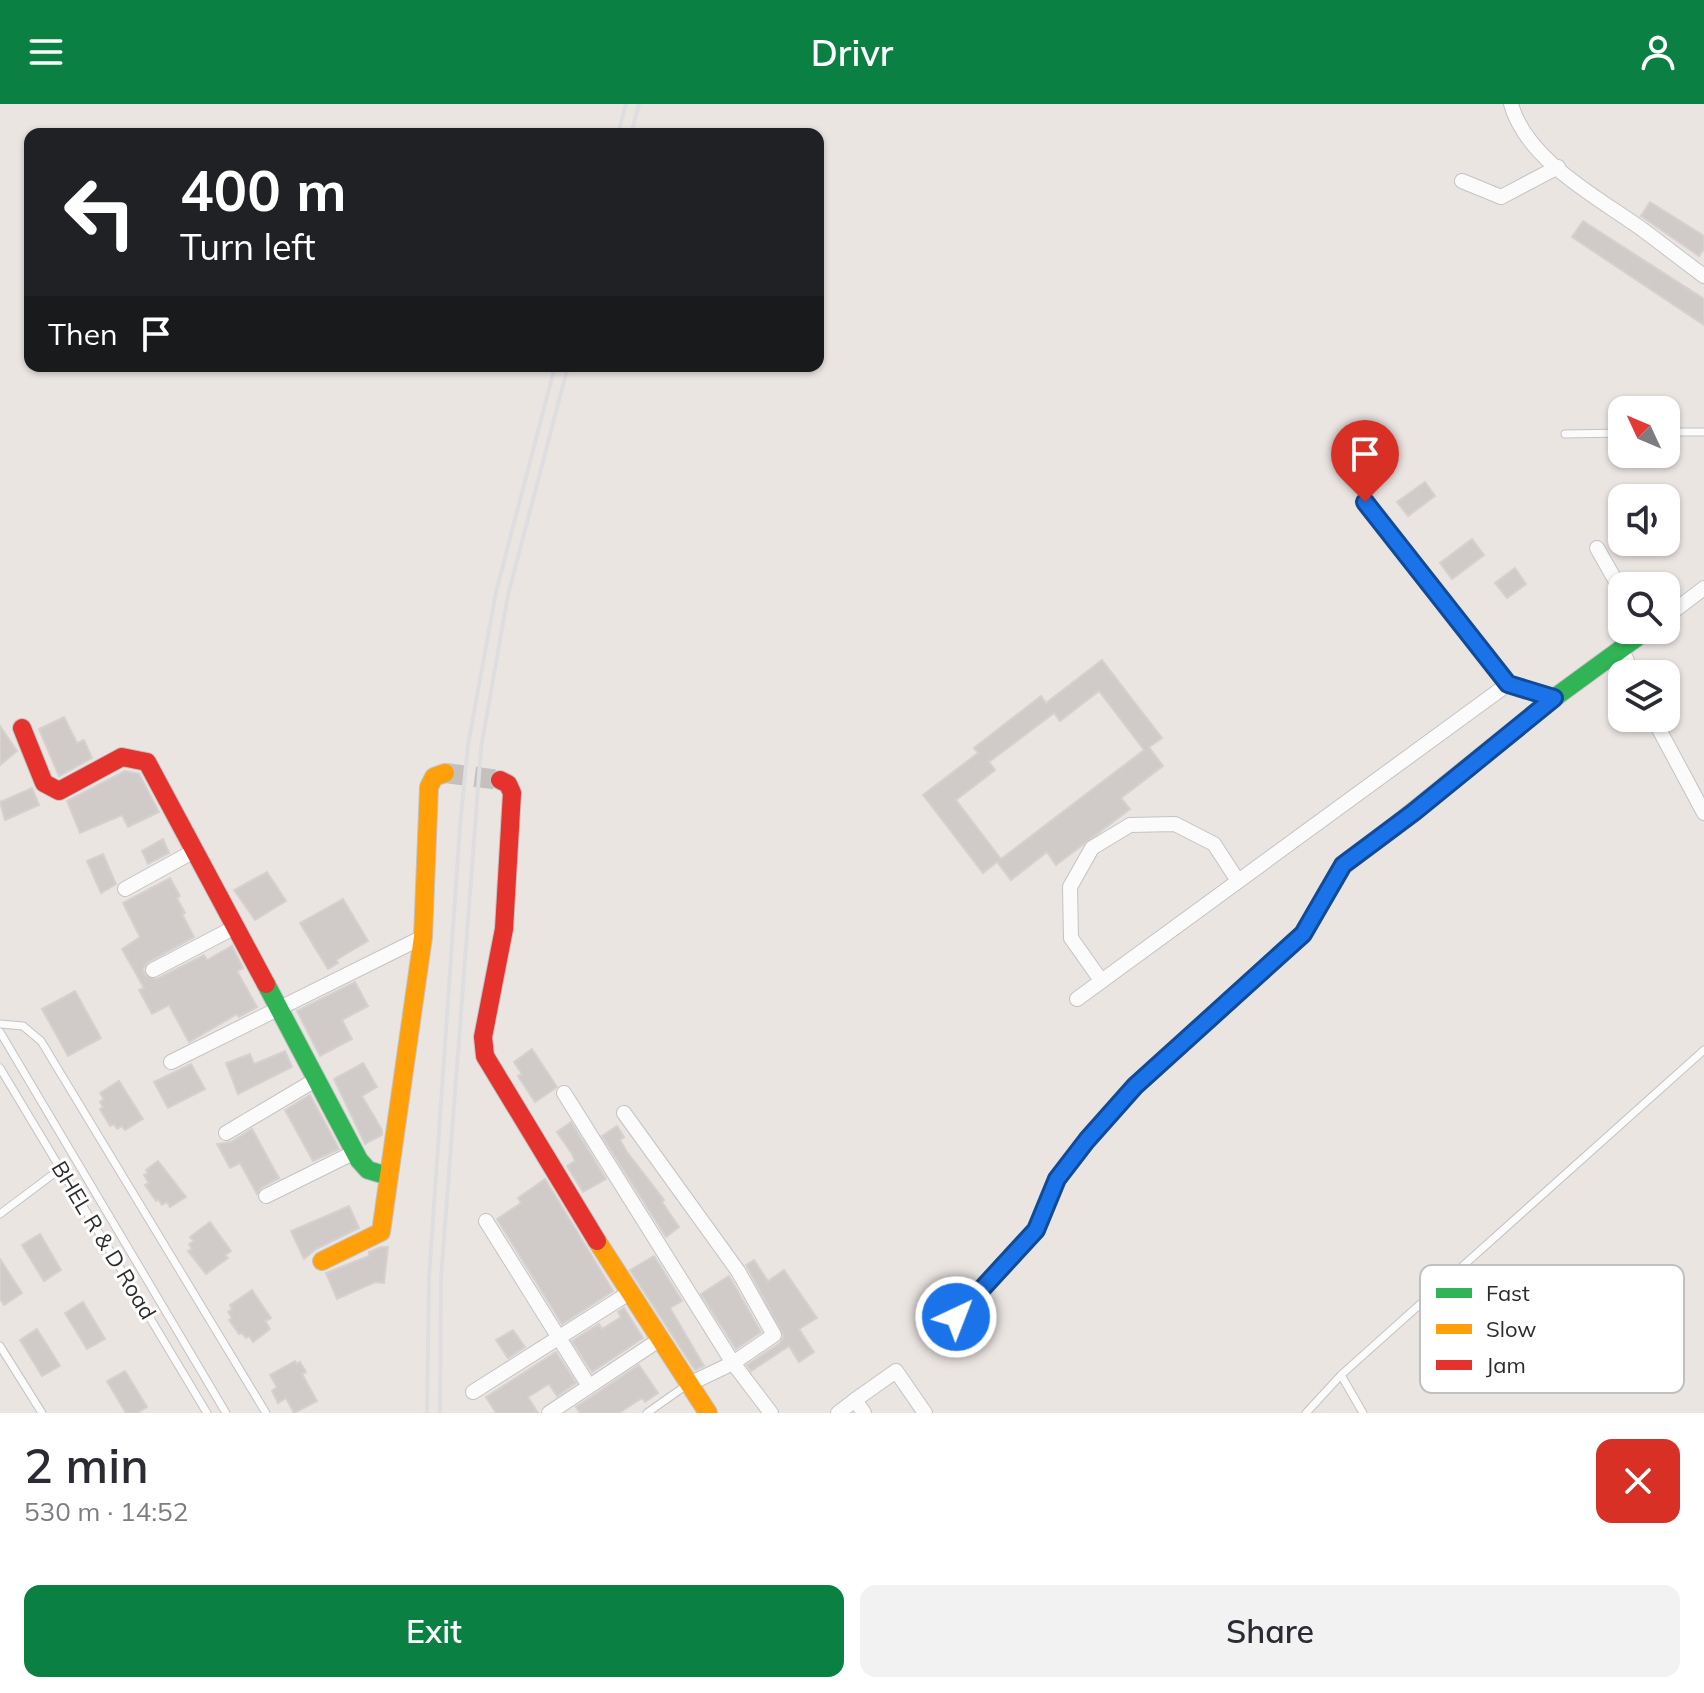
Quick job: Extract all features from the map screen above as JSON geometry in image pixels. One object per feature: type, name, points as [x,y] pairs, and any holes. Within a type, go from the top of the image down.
[{"type":"street","points":[[1511,104],[1522,132],[1558,167],[1597,200],[1704,276]]},
{"type":"street","points":[[1462,181],[1501,197],[1558,167]]},
{"type":"street","points":[[1365,502],[1508,684],[1554,698]]},
{"type":"street","points":[[1597,548],[1611,572]]},
{"type":"street","points":[[1680,606],[1704,588]]},
{"type":"street","points":[[936,1339],[1036,1230],[1057,1179],[1087,1140],[1135,1086],[1303,934],[1343,865],[1626,644]]},
{"type":"street","points":[[1621,648],[1627,660]]},
{"type":"street","points":[[1077,999],[1100,979],[1508,684]]},
{"type":"street","points":[[22,728],[44,783],[59,791],[122,757],[147,762],[355,1152],[368,1170],[388,1176]]},
{"type":"street","points":[[1661,732],[1704,813]]},
{"type":"street","points":[[322,1261],[381,1232],[423,937],[429,787],[434,777],[445,773]]},
{"type":"street","points":[[500,780],[508,784],[512,793],[504,929],[483,1037],[485,1056],[629,1293],[708,1413]]},
{"type":"street","points":[[1100,979],[1071,938],[1070,887],[1092,848],[1130,825],[1175,824],[1214,844],[1238,881]]},
{"type":"street","points":[[125,889],[196,850]]},
{"type":"street","points":[[153,970],[237,926]]},
{"type":"street","points":[[171,1062],[423,937]]},
{"type":"street","points":[[226,1133],[317,1079]]},
{"type":"street","points":[[564,1093],[733,1363],[771,1413]]},
{"type":"street","points":[[624,1113],[738,1271],[774,1335],[733,1363],[689,1384]]},
{"type":"street","points":[[266,1196],[355,1152]]},
{"type":"street","points":[[486,1221],[589,1386]]},
{"type":"street","points":[[473,1392],[629,1293]]},
{"type":"street","points":[[549,1413],[659,1340]]},
{"type":"street","points":[[838,1413],[896,1371],[925,1413]]},
{"type":"street","points":[[855,1400],[864,1413]]},
{"type":"lane","points":[[1680,432],[1704,432]]},
{"type":"lane","points":[[1565,434],[1608,433]]},
{"type":"lane","points":[[0,1024],[23,1026],[41,1041],[266,1413]]},
{"type":"lane","points":[[0,1032],[226,1413]]},
{"type":"lane","points":[[1464,1265],[1704,1050]]},
{"type":"lane","name":"BHEL R & D Road","points":[[0,1068],[207,1413]]},
{"type":"lane","points":[[0,1214],[60,1169]]},
{"type":"lane","points":[[1306,1413],[1341,1375],[1420,1304]]},
{"type":"lane","points":[[0,1346],[42,1413]]},
{"type":"lane","points":[[1341,1375],[1363,1413]]},
{"type":"lane","points":[[647,1413],[689,1384]]},
{"type":"building","points":[[1650,202],[1704,236],[1704,249],[1699,256],[1641,216]]},
{"type":"building","points":[[1583,221],[1704,299],[1704,325],[1572,237]]},
{"type":"building","points":[[1425,482],[1435,496],[1408,516],[1397,502]]},
{"type":"building","points":[[1472,539],[1484,555],[1452,579],[1440,563]]},
{"type":"building","points":[[1515,568],[1526,584],[1507,598],[1495,583]]},
{"type":"building","points":[[1102,660],[1162,738],[1149,747],[1163,766],[1121,798],[1130,809],[1056,865],[1047,852],[1011,880],[997,862],[983,873],[923,795],[978,753],[974,748],[1041,696],[1046,703]],"holes":[[[1099,691],[1144,750],[1001,859],[956,800],[995,770],[989,762],[1054,713],[1060,721]]]},
{"type":"building","points":[[64,717],[77,743],[84,740],[92,758],[59,776],[39,729]]},
{"type":"building","points":[[0,726],[17,751],[0,765]]},
{"type":"building","points":[[125,771],[139,774],[159,812],[128,827],[122,815],[80,833],[67,801]]},
{"type":"building","points":[[32,788],[39,805],[5,820],[0,802]]},
{"type":"building","points":[[163,839],[169,853],[148,864],[142,851]]},
{"type":"building","points":[[103,854],[116,884],[101,893],[87,861]]},
{"type":"building","points":[[267,872],[286,901],[255,920],[234,890]]},
{"type":"building","points":[[170,878],[180,896],[177,898],[185,913],[182,914],[194,937],[148,962],[143,969],[145,975],[157,979],[204,955],[207,960],[232,946],[243,968],[237,971],[257,1007],[239,1017],[237,1014],[189,1042],[169,1005],[152,1014],[139,990],[144,988],[122,949],[140,937],[123,903]]},
{"type":"building","points":[[343,899],[368,941],[336,960],[338,963],[328,969],[300,923]]},
{"type":"building","points":[[355,982],[368,1006],[342,1020],[352,1039],[320,1056],[297,1011]]},
{"type":"building","points":[[75,991],[101,1038],[68,1056],[42,1009]]},
{"type":"building","points":[[532,1049],[557,1087],[535,1102],[518,1076],[522,1074],[514,1062]]},
{"type":"building","points":[[285,1051],[292,1067],[238,1094],[226,1063],[250,1054],[254,1064]]},
{"type":"building","points":[[363,1063],[377,1087],[362,1096],[382,1130],[382,1135],[365,1144],[334,1079]]},
{"type":"building","points":[[191,1064],[205,1089],[168,1108],[154,1082]]},
{"type":"building","points":[[119,1081],[143,1119],[125,1130],[122,1126],[117,1129],[114,1124],[110,1126],[100,1109],[103,1107],[100,1102],[104,1099],[100,1093]]},
{"type":"building","points":[[310,1095],[339,1149],[313,1161],[285,1110]]},
{"type":"building","points":[[571,1122],[606,1179],[583,1192],[567,1166],[575,1161],[572,1154],[557,1132]]},
{"type":"building","points":[[617,1126],[624,1137],[620,1140],[627,1152],[664,1200],[662,1202],[679,1227],[666,1237],[602,1136]]},
{"type":"building","points":[[252,1129],[279,1178],[262,1187],[257,1194],[240,1163],[230,1168],[217,1144],[231,1142]]},
{"type":"building","points":[[158,1161],[186,1197],[170,1207],[167,1202],[162,1205],[158,1199],[156,1201],[145,1185],[149,1183],[144,1175],[148,1173],[146,1170]]},
{"type":"building","points":[[545,1179],[613,1291],[562,1324],[497,1219],[521,1203],[518,1198]]},
{"type":"building","points":[[349,1206],[359,1228],[316,1249],[304,1259],[291,1231]]},
{"type":"building","points":[[210,1222],[231,1251],[225,1255],[228,1258],[206,1274],[188,1251],[192,1249],[189,1244],[194,1241],[190,1237]]},
{"type":"building","points":[[40,1234],[61,1270],[44,1281],[22,1245]]},
{"type":"building","points":[[388,1247],[384,1283],[375,1282],[337,1299],[326,1273],[369,1256],[369,1252]]},
{"type":"building","points":[[654,1256],[682,1301],[670,1308],[704,1366],[695,1370],[630,1270]]},
{"type":"building","points":[[0,1259],[22,1293],[4,1305],[0,1299]]},
{"type":"building","points":[[754,1260],[768,1281],[784,1270],[817,1318],[799,1329],[814,1352],[799,1362],[789,1346],[751,1371],[747,1365],[780,1343],[784,1336],[746,1265]]},
{"type":"building","points":[[729,1276],[761,1332],[736,1349],[701,1294]]},
{"type":"building","points":[[252,1290],[271,1318],[265,1321],[270,1329],[253,1342],[249,1336],[246,1338],[239,1334],[229,1320],[232,1318],[228,1312],[232,1309],[230,1305]]},
{"type":"building","points":[[83,1302],[105,1339],[87,1349],[65,1313]]},
{"type":"building","points":[[624,1308],[643,1338],[592,1372],[572,1341],[599,1324],[602,1329],[621,1317],[618,1312]]},
{"type":"building","points":[[37,1329],[60,1366],[42,1376],[20,1340]]},
{"type":"building","points":[[513,1330],[525,1347],[508,1358],[496,1340]]},
{"type":"building","points":[[556,1352],[576,1383],[557,1396],[549,1384],[528,1397],[538,1413],[496,1413],[486,1397]]},
{"type":"building","points":[[295,1361],[297,1364],[300,1362],[306,1372],[302,1374],[317,1401],[294,1413],[286,1398],[278,1403],[272,1391],[277,1387],[270,1375]]},
{"type":"building","points":[[639,1365],[658,1393],[645,1402],[642,1398],[619,1413],[580,1413],[576,1407]]},
{"type":"building","points":[[125,1371],[147,1407],[137,1413],[126,1413],[107,1381]]},
{"type":"tunnel","points":[[445,773],[500,780]]},
{"type":"railway","points":[[620,128],[626,104]]},
{"type":"railway","points":[[633,128],[639,104]]},
{"type":"railway","points":[[427,1413],[429,1278],[468,745],[496,592],[553,372]]},
{"type":"railway","points":[[440,1413],[441,1278],[481,748],[508,595],[566,372]]},
{"type":"traffic: fast","points":[[1395,826],[1554,698],[1628,644]]},
{"type":"traffic: fast","points":[[266,984],[359,1160],[368,1170],[388,1176]]},
{"type":"traffic: slow","points":[[322,1261],[381,1232],[423,937],[429,787],[434,777],[445,773]]},
{"type":"traffic: slow","points":[[936,1339],[1036,1230],[1057,1179],[1087,1140],[1135,1086],[1168,1056]]},
{"type":"traffic: slow","points":[[597,1241],[708,1413]]},
{"type":"traffic: jam","points":[[22,728],[44,783],[59,791],[122,757],[147,762],[266,984]]},
{"type":"traffic: jam","points":[[500,780],[508,784],[512,793],[504,929],[483,1037],[485,1056],[597,1241]]},
{"type":"traffic: jam","points":[[1168,1056],[1303,934],[1343,865],[1395,826]]},
{"type":"route","points":[[956,1317],[1036,1230],[1057,1179],[1087,1140],[1135,1086],[1303,934],[1343,865],[1414,812],[1554,698],[1508,684],[1365,502]]}]
